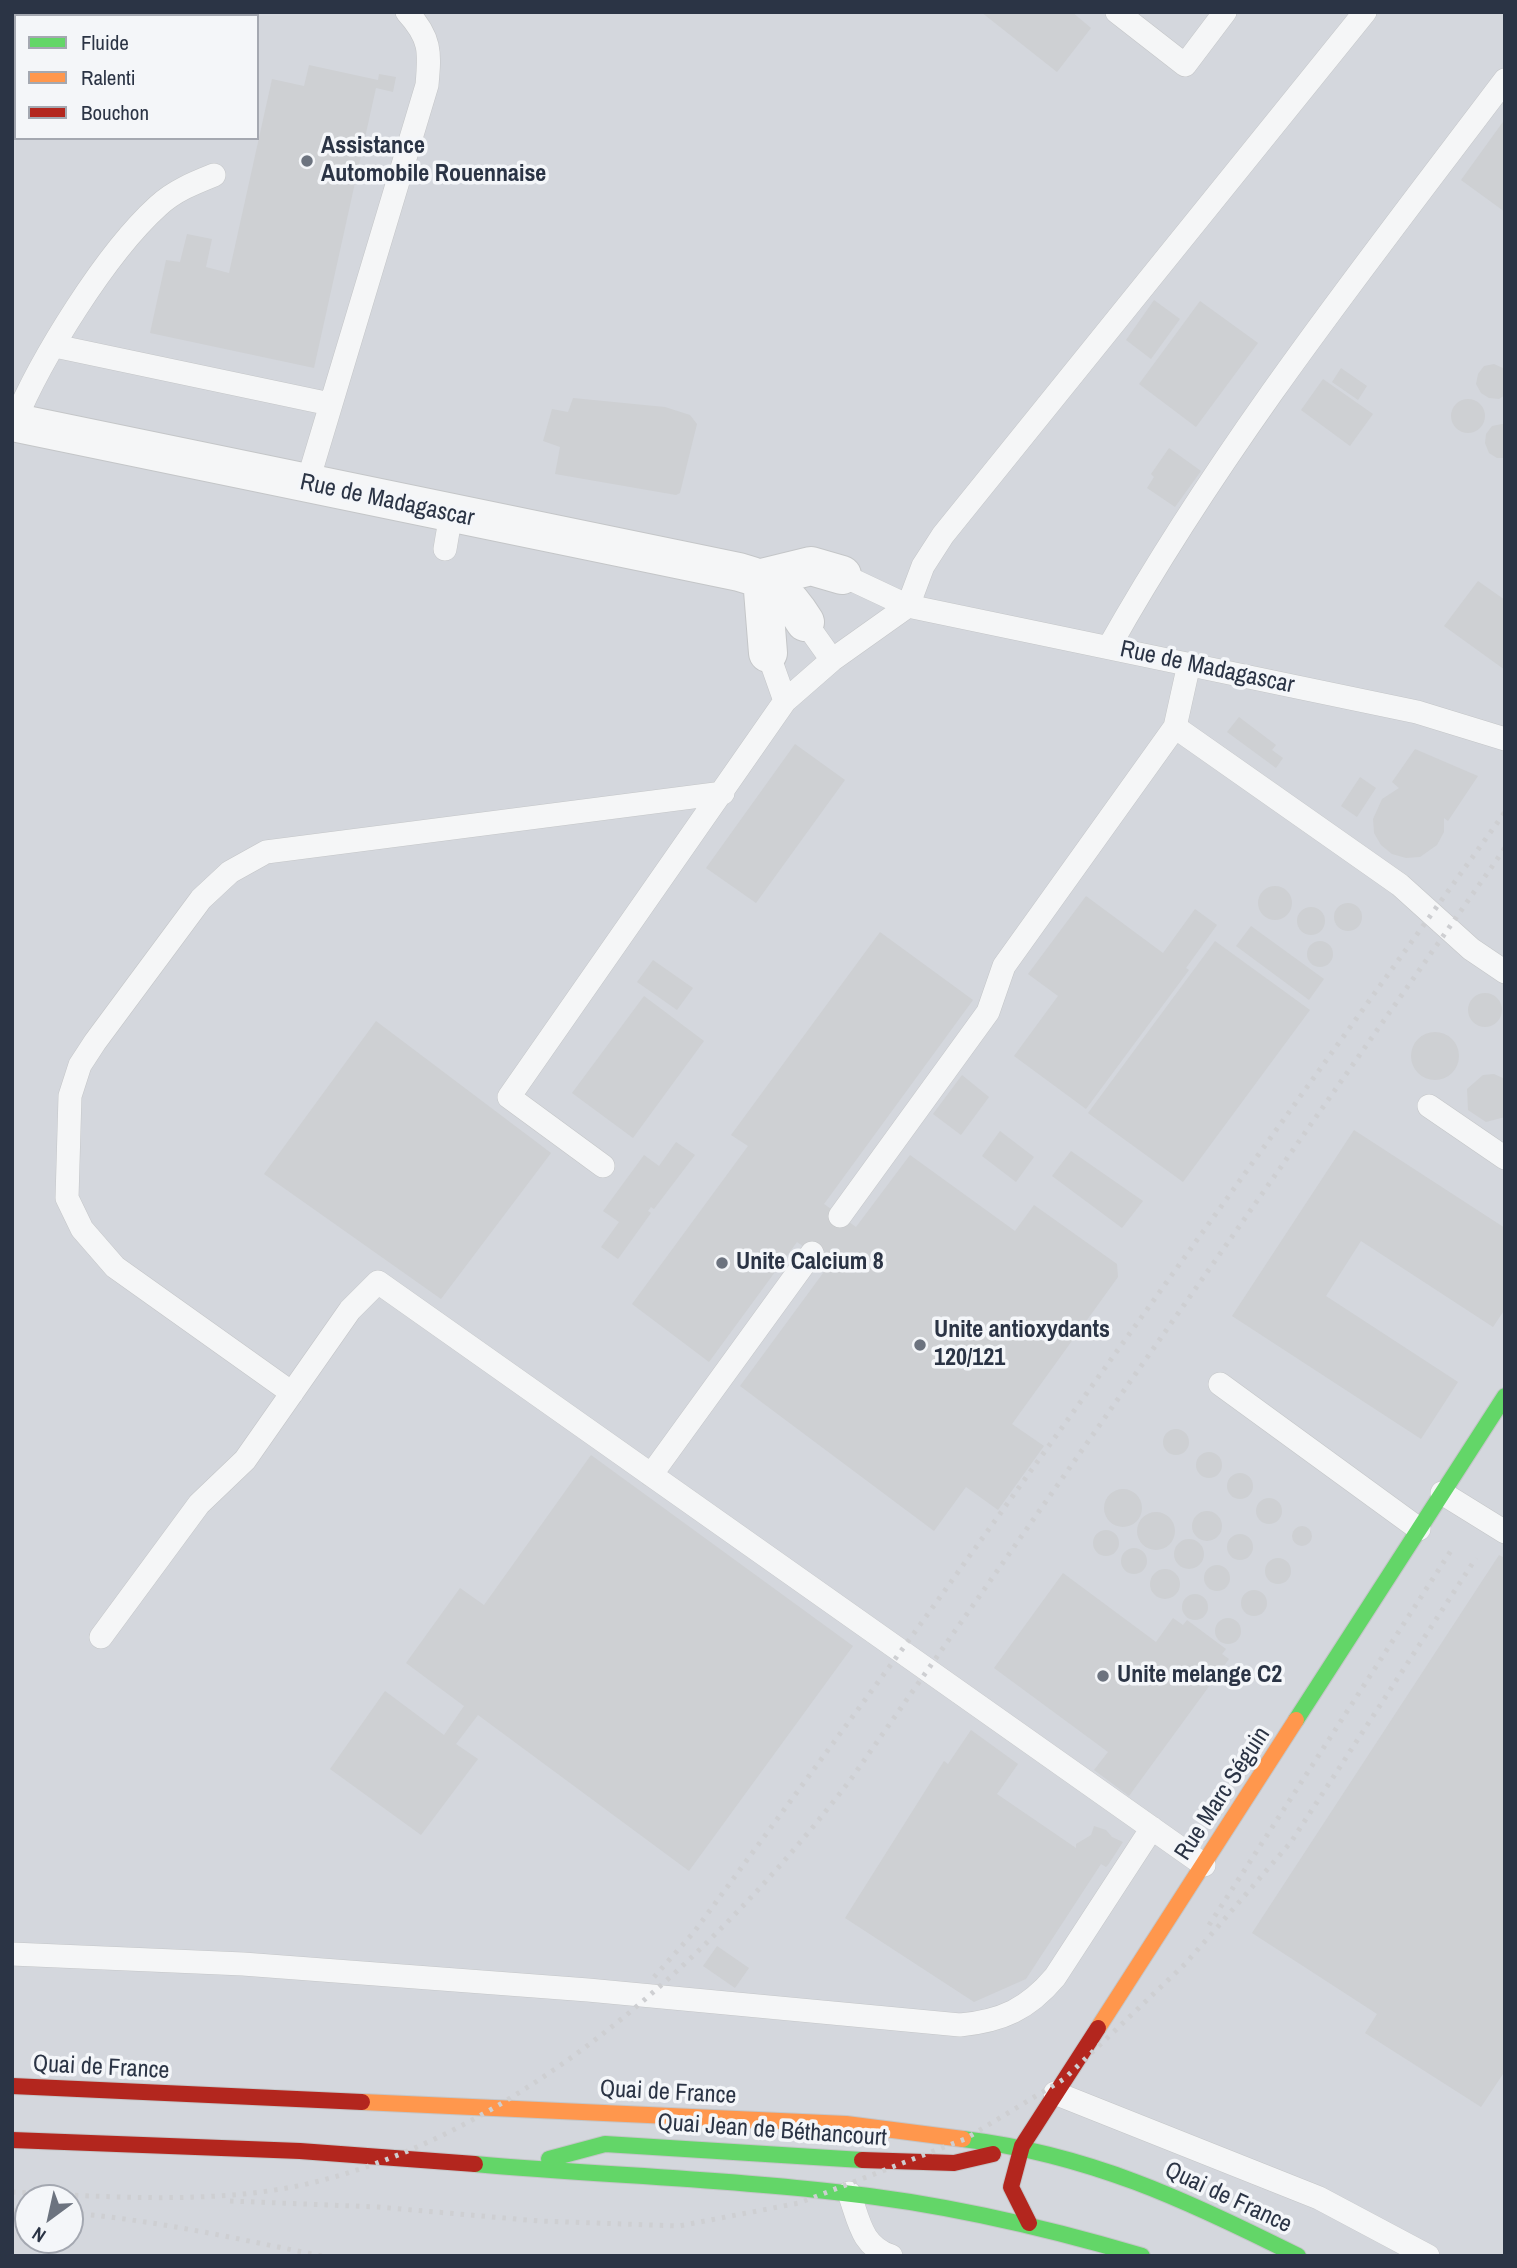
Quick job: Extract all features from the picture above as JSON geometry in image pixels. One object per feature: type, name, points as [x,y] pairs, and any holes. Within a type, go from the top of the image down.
[{"type":"main road","name":"Rue Marc Séguin","points":[[1029,2223],[1011,2187],[1022,2146],[1505,1396]]},
{"type":"main road","name":"Quai de France","points":[[12,2087],[845,2124],[1022,2146],[1136,2181],[1213,2213],[1298,2256]]},
{"type":"main road","points":[[12,2140],[395,2157],[521,2168],[699,2178],[849,2193],[900,2199],[1029,2223],[1142,2256]]},
{"type":"main road","name":"Quai Jean de Béthancourt","points":[[521,2168],[605,2144],[954,2164],[1022,2146]]},
{"type":"street","name":"Rue de Madagascar","points":[[13,422],[307,484],[448,532],[762,578],[811,566],[842,575]]},
{"type":"street","name":"Rue de Madagascar","points":[[762,578],[790,597],[805,622]]},
{"type":"street","points":[[762,578],[768,653]]},
{"type":"lane","points":[[307,484],[427,85],[430,50],[420,27],[407,12]]},
{"type":"lane","points":[[1117,12],[1185,65],[1225,12]]},
{"type":"lane","points":[[603,1166],[509,1097],[785,701],[832,660],[908,606],[923,566],[943,535],[1365,12]]},
{"type":"lane","points":[[1109,647],[1153,569],[1296,357],[1505,80]]},
{"type":"lane","points":[[13,422],[28,388],[105,266],[158,205],[185,187],[214,175]]},
{"type":"lane","points":[[54,346],[330,404]]},
{"type":"lane","name":"Rue de Madagascar","points":[[842,575],[908,606],[1417,712],[1505,739]]},
{"type":"lane","points":[[805,622],[832,660]]},
{"type":"lane","points":[[768,653],[785,701]]},
{"type":"lane","points":[[840,1216],[989,1012],[1004,965],[1175,727],[1189,664]]},
{"type":"lane","points":[[1175,727],[1400,886],[1471,949],[1505,972]]},
{"type":"lane","points":[[292,1393],[116,1267],[82,1229],[67,1198],[70,1096],[80,1065],[95,1042],[201,899],[230,872],[266,852],[723,793]]},
{"type":"lane","points":[[1429,1106],[1505,1158]]},
{"type":"lane","points":[[651,1475],[812,1253]]},
{"type":"lane","points":[[101,1637],[199,1504],[245,1460],[350,1310],[378,1282],[1204,1865]]},
{"type":"lane","points":[[1220,1384],[1419,1528]]},
{"type":"lane","points":[[1442,1493],[1505,1532]]},
{"type":"lane","points":[[12,1954],[243,1964],[614,1992],[960,2025],[987,2023],[1017,2012],[1039,1996],[1055,1977],[1152,1828]]},
{"type":"lane","points":[[1055,2093],[1319,2198],[1428,2256]]},
{"type":"lane","points":[[849,2193],[866,2238],[874,2250],[891,2256]]},
{"type":"shaded area","points":[[12,12],[1505,12],[1505,2256],[12,2256]]},
{"type":"building","points":[[981,12],[1072,12],[1091,28],[1057,72]]},
{"type":"building","name":"Assistance Automobile Rouennaise","points":[[309,65],[378,80],[379,74],[396,77],[393,92],[376,88],[314,368],[150,333],[166,260],[180,262],[187,234],[212,239],[206,267],[229,273],[272,79],[304,86]]},
{"type":"building","points":[[1505,119],[1505,212],[1461,180]]},
{"type":"building","points":[[1154,300],[1180,319],[1151,359],[1126,340]]},
{"type":"building","points":[[1200,301],[1258,343],[1196,427],[1139,384]]},
{"type":"building","points":[[1494,364],[1505,369],[1505,395],[1499,399],[1489,398],[1481,393],[1476,384],[1478,374],[1484,366]]},
{"type":"building","points":[[1341,368],[1367,386],[1358,400],[1332,382]]},
{"type":"building","points":[[1323,379],[1373,414],[1350,446],[1301,410]]},
{"type":"building","points":[[573,398],[665,407],[690,415],[697,424],[680,493],[676,495],[555,474],[560,447],[543,441],[552,409],[568,412]]},
{"type":"building","points":[[1468,399],[1480,404],[1485,416],[1480,428],[1468,433],[1456,428],[1451,416],[1456,404]]},
{"type":"building","points":[[1505,424],[1505,458],[1497,458],[1489,453],[1485,443],[1486,434],[1492,426]]},
{"type":"building","points":[[1169,448],[1201,471],[1175,507],[1147,488],[1154,477],[1151,474]]},
{"type":"building","points":[[1478,581],[1505,600],[1505,670],[1444,626]]},
{"type":"building","points":[[1239,717],[1276,745],[1272,750],[1283,758],[1276,768],[1227,732]]},
{"type":"building","points":[[795,744],[845,780],[756,903],[706,868]]},
{"type":"building","points":[[1415,749],[1478,776],[1448,821],[1444,818],[1444,832],[1437,845],[1420,857],[1406,858],[1392,854],[1381,845],[1374,833],[1373,819],[1382,799],[1399,788],[1392,782]]},
{"type":"building","points":[[1360,777],[1376,788],[1357,817],[1341,806]]},
{"type":"building","points":[[1275,886],[1287,891],[1292,903],[1287,915],[1275,920],[1263,915],[1258,903],[1263,891]]},
{"type":"building","points":[[1086,896],[1163,953],[1195,909],[1217,925],[1186,968],[1189,970],[1086,1109],[1014,1056],[1058,996],[1028,974]]},
{"type":"building","points":[[1348,903],[1358,907],[1362,917],[1358,927],[1348,931],[1338,927],[1334,917],[1338,907]]},
{"type":"building","points":[[1311,907],[1321,911],[1325,921],[1321,931],[1311,935],[1301,931],[1297,921],[1301,911]]},
{"type":"building","points":[[1251,926],[1324,979],[1309,1000],[1236,946]]},
{"type":"building","points":[[880,932],[973,1000],[824,1204],[856,1227],[910,1155],[1015,1231],[1034,1205],[1117,1264],[1118,1277],[1012,1424],[1044,1446],[998,1510],[966,1487],[934,1531],[740,1386],[829,1265],[797,1242],[709,1362],[632,1304],[748,1146],[731,1135]]},
{"type":"building","points":[[1215,941],[1310,1010],[1183,1182],[1088,1113]]},
{"type":"building","points":[[1320,941],[1330,944],[1333,954],[1330,964],[1320,967],[1310,964],[1307,954],[1310,944]]},
{"type":"building","points":[[653,960],[693,988],[677,1010],[637,982]]},
{"type":"building","points":[[1485,993],[1497,998],[1502,1010],[1497,1022],[1485,1027],[1473,1022],[1468,1010],[1473,998]]},
{"type":"building","points":[[644,996],[704,1041],[633,1138],[572,1093]]},
{"type":"building","points":[[376,1021],[551,1153],[441,1299],[264,1174]]},
{"type":"building","points":[[1435,1032],[1452,1039],[1459,1056],[1452,1073],[1435,1080],[1418,1073],[1411,1056],[1418,1039]]},
{"type":"building","points":[[1494,1074],[1505,1079],[1505,1117],[1486,1122],[1468,1110],[1467,1089],[1483,1075]]},
{"type":"building","points":[[962,1075],[989,1097],[961,1135],[933,1114]]},
{"type":"building","points":[[1354,1130],[1505,1228],[1505,1309],[1493,1327],[1361,1241],[1326,1296],[1458,1382],[1421,1439],[1232,1316]]},
{"type":"building","points":[[1000,1131],[1034,1157],[1016,1182],[982,1156]]},
{"type":"building","points":[[676,1142],[695,1155],[654,1209],[651,1207],[648,1211],[651,1213],[618,1259],[601,1247],[619,1222],[603,1211],[644,1155],[659,1166]]},
{"type":"building","points":[[1071,1151],[1143,1201],[1122,1228],[1052,1176]]},
{"type":"building","points":[[1176,1429],[1185,1433],[1189,1442],[1185,1451],[1176,1455],[1167,1451],[1163,1442],[1167,1433]]},
{"type":"building","points":[[1209,1452],[1218,1456],[1222,1465],[1218,1474],[1209,1478],[1200,1474],[1196,1465],[1200,1456]]},
{"type":"building","points":[[591,1455],[853,1646],[689,1871],[478,1715],[456,1744],[478,1759],[421,1835],[330,1769],[385,1691],[444,1735],[464,1706],[406,1663],[460,1588],[484,1605]]},
{"type":"building","points":[[1240,1473],[1249,1477],[1253,1486],[1249,1495],[1240,1499],[1231,1495],[1227,1486],[1231,1477]]},
{"type":"building","points":[[1123,1489],[1136,1495],[1142,1508],[1136,1521],[1123,1527],[1110,1521],[1104,1508],[1110,1495]]},
{"type":"building","points":[[1269,1498],[1278,1502],[1282,1511],[1278,1520],[1269,1524],[1260,1520],[1256,1511],[1260,1502]]},
{"type":"building","points":[[1207,1511],[1218,1515],[1222,1526],[1218,1537],[1207,1541],[1196,1537],[1192,1526],[1196,1515]]},
{"type":"building","points":[[1156,1512],[1169,1518],[1175,1531],[1169,1544],[1156,1550],[1143,1544],[1137,1531],[1143,1518]]},
{"type":"building","points":[[1302,1526],[1309,1529],[1312,1536],[1309,1543],[1302,1546],[1295,1543],[1292,1536],[1295,1529]]},
{"type":"building","points":[[1106,1530],[1115,1534],[1119,1543],[1115,1552],[1106,1556],[1097,1552],[1093,1543],[1097,1534]]},
{"type":"building","points":[[1240,1534],[1249,1538],[1253,1547],[1249,1556],[1240,1560],[1231,1556],[1227,1547],[1231,1538]]},
{"type":"building","points":[[1189,1539],[1200,1543],[1204,1554],[1200,1565],[1189,1569],[1178,1565],[1174,1554],[1178,1543]]},
{"type":"building","points":[[1134,1548],[1143,1552],[1147,1561],[1143,1570],[1134,1574],[1125,1570],[1121,1561],[1125,1552]]},
{"type":"building","points":[[1499,1555],[1505,1558],[1505,2071],[1481,2107],[1365,2033],[1377,2014],[1252,1933]]},
{"type":"building","points":[[1278,1558],[1287,1562],[1291,1571],[1287,1580],[1278,1584],[1269,1580],[1265,1571],[1269,1562]]},
{"type":"building","points":[[1217,1565],[1226,1569],[1230,1578],[1226,1587],[1217,1591],[1208,1587],[1204,1578],[1208,1569]]},
{"type":"building","points":[[1165,1569],[1176,1573],[1180,1584],[1176,1595],[1165,1599],[1154,1595],[1150,1584],[1154,1573]]},
{"type":"building","name":"Unite melange C2","points":[[1063,1573],[1156,1642],[1173,1618],[1183,1625],[1187,1620],[1226,1649],[1222,1654],[1229,1659],[1129,1796],[1094,1770],[1108,1752],[994,1668]]},
{"type":"building","points":[[1254,1590],[1263,1594],[1267,1603],[1263,1612],[1254,1616],[1245,1612],[1241,1603],[1245,1594]]},
{"type":"building","points":[[1195,1594],[1204,1598],[1208,1607],[1204,1616],[1195,1620],[1186,1616],[1182,1607],[1186,1598]]},
{"type":"building","points":[[1228,1618],[1237,1622],[1241,1631],[1237,1640],[1228,1644],[1219,1640],[1215,1631],[1219,1622]]},
{"type":"building","points":[[971,1730],[1018,1764],[997,1794],[1076,1848],[1076,1844],[1091,1835],[1094,1826],[1106,1830],[1112,1837],[1123,1842],[1106,1867],[1101,1864],[1026,1979],[974,2002],[845,1918],[944,1761],[948,1764]]},
{"type":"building","points":[[717,1946],[749,1968],[735,1988],[703,1966]]},
{"type":"railway","points":[[654,1977],[694,1932],[912,1636],[1505,812]]},
{"type":"railway","points":[[12,2192],[168,2198],[247,2194],[323,2180],[401,2154],[476,2118],[548,2074],[617,2022],[683,1966],[744,1905],[851,1779],[1505,848]]},
{"type":"railway","points":[[1209,1925],[1454,1546]]},
{"type":"railway","points":[[230,2201],[378,2207],[539,2221],[679,2226],[799,2203],[965,2139],[1064,2079],[1185,1964],[1215,1930],[1291,1842],[1476,1558]]},
{"type":"railway","points":[[84,2214],[165,2225],[322,2256]]},
{"type":"traffic: fast","points":[[1296,1720],[1505,1396]]},
{"type":"traffic: fast","points":[[963,2139],[1052,2156],[1136,2182],[1216,2216],[1298,2256]]},
{"type":"traffic: fast","points":[[549,2159],[605,2144],[862,2160]]},
{"type":"traffic: fast","points":[[475,2164],[745,2183],[913,2202],[990,2217],[1142,2256]]},
{"type":"traffic: slow","points":[[1098,2028],[1296,1720]]},
{"type":"traffic: slow","points":[[362,2102],[846,2124],[963,2139]]},
{"type":"traffic: jam","points":[[1029,2223],[1011,2187],[1022,2146],[1098,2028]]},
{"type":"traffic: jam","points":[[12,2086],[362,2102]]},
{"type":"traffic: jam","points":[[12,2140],[300,2151],[475,2164]]},
{"type":"traffic: jam","points":[[862,2160],[954,2163],[993,2154]]},
{"type":"place","name":"Assistance Automobile Rouennaise","points":[[307,161]]},
{"type":"place","name":"Unite Calcium 8","points":[[722,1263]]},
{"type":"place","name":"Unite antioxydants 120/121","points":[[920,1345]]},
{"type":"place","name":"Unite melange C2","points":[[1103,1676]]}]
